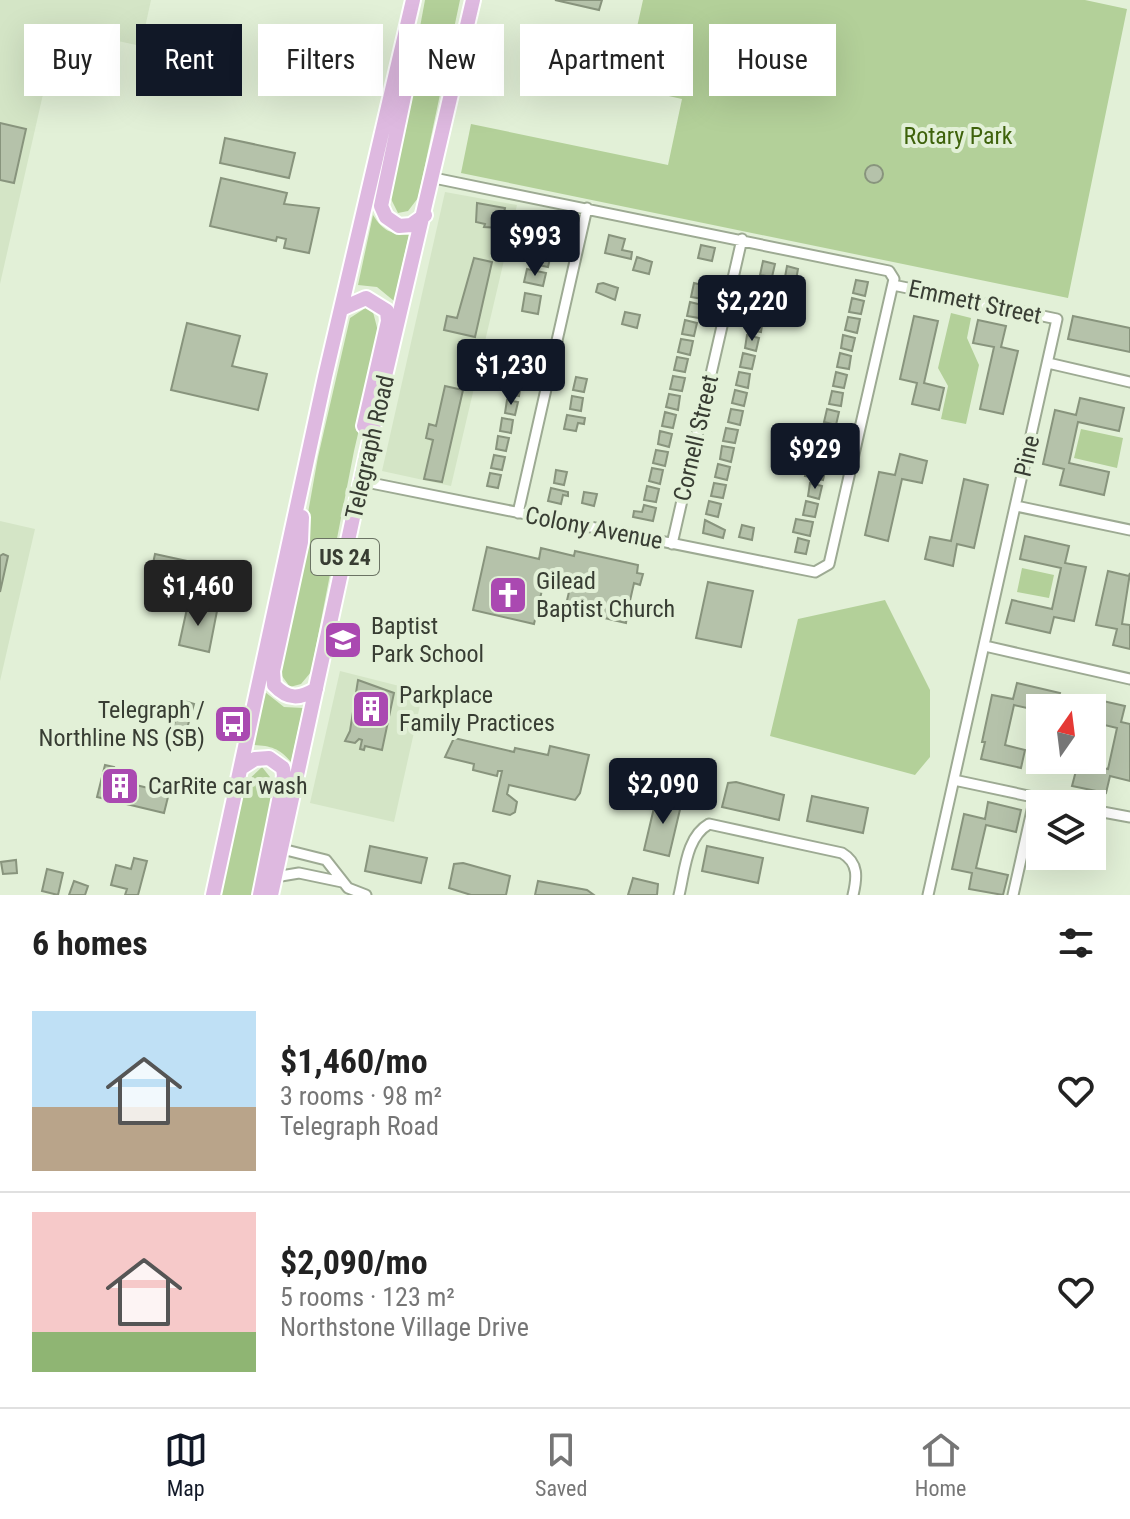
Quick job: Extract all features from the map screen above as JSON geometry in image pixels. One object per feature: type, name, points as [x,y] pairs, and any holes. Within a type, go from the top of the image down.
[{"type":"main road","name":"US 24","points":[[213,895],[341,309],[413,0]]},
{"type":"main road","name":"Telegraph Road","points":[[271,895],[357,497],[434,178],[472,3]]},
{"type":"main road","points":[[409,17],[410,68],[381,206],[386,217],[399,226],[411,225],[425,215]]},
{"type":"main road","points":[[341,309],[357,300],[372,300],[387,311],[388,321],[358,452],[357,497]]},
{"type":"main road","points":[[303,485],[301,542],[273,671],[274,685],[287,696],[300,697],[316,689]]},
{"type":"main road","points":[[241,768],[255,759],[269,758],[283,768],[284,776],[260,895]]},
{"type":"street","name":"Emmett Street","points":[[434,178],[883,268],[893,276],[893,285],[1057,319]]},
{"type":"street","points":[[518,513],[587,208]]},
{"type":"street","name":"Cornell Street","points":[[672,544],[742,239]]},
{"type":"street","name":"Colony Avenue","points":[[361,481],[815,572],[827,568],[893,285]]},
{"type":"street","name":"Pine","points":[[928,895],[1057,319]]},
{"type":"street","points":[[1048,363],[1130,382]]},
{"type":"street","points":[[1016,506],[1130,530]]},
{"type":"street","points":[[985,646],[1130,679]]},
{"type":"street","points":[[954,780],[1026,795]]},
{"type":"street","points":[[1106,813],[1130,817]]},
{"type":"street","points":[[679,895],[692,840],[698,830],[709,824],[842,853],[849,857],[857,874],[853,895]]},
{"type":"street","points":[[1013,895],[1026,837]]},
{"type":"street","points":[[282,849],[326,860],[348,888],[366,895]]},
{"type":"street","points":[[275,877],[299,873],[342,882]]},
{"type":"shaded area","points":[[0,0],[151,0],[146,24],[136,24],[136,45],[120,41],[120,24],[24,24],[24,96],[43,96],[0,284]]},
{"type":"shaded area","points":[[445,192],[517,205],[451,486],[382,471]]},
{"type":"shaded area","points":[[0,521],[35,529],[0,681]]},
{"type":"shaded area","points":[[340,671],[423,692],[394,822],[310,803]]},
{"type":"green space","points":[[425,0],[460,0],[455,24],[421,24]]},
{"type":"green space","name":"Rotary Park","points":[[643,0],[1085,0],[1127,9],[1068,298],[461,173],[471,124],[668,165],[682,99],[669,96],[693,96],[693,24],[638,24]]},
{"type":"green space","points":[[407,96],[440,96],[418,198],[408,211],[398,213],[389,195]]},
{"type":"green space","points":[[373,215],[388,231],[409,235],[394,301],[377,287],[358,285]]},
{"type":"green space","points":[[367,307],[373,312],[380,339],[354,451],[311,672],[301,684],[290,687],[282,676],[281,664],[318,457],[350,318]]},
{"type":"green space","points":[[951,313],[971,318],[967,338],[979,365],[966,424],[941,419],[948,386],[938,368]]},
{"type":"green space","points":[[1081,429],[1123,438],[1117,468],[1074,458]]},
{"type":"green space","points":[[1022,568],[1054,575],[1049,598],[1017,592]]},
{"type":"green space","points":[[885,600],[930,690],[930,757],[915,775],[770,736],[798,619]]},
{"type":"green space","points":[[265,692],[284,707],[303,708],[291,762],[274,749],[254,745]]},
{"type":"green space","points":[[262,767],[274,782],[274,797],[255,895],[221,895],[246,782]]},
{"type":"building","points":[[555,0],[602,0],[599,10]]},
{"type":"building","points":[[0,123],[26,129],[14,183],[0,180]]},
{"type":"building","points":[[225,138],[295,153],[289,178],[220,163]]},
{"type":"building","points":[[870,165],[878,165],[883,174],[881,181],[870,183],[865,178],[865,170]]},
{"type":"building","points":[[221,178],[287,193],[284,204],[319,208],[309,253],[284,248],[286,239],[277,237],[276,241],[210,226]]},
{"type":"building","points":[[477,203],[505,208],[501,228],[484,227],[485,224],[476,222]]},
{"type":"building","points":[[609,235],[625,239],[622,250],[632,252],[631,259],[605,253]]},
{"type":"building","points":[[701,245],[715,248],[712,261],[698,258]]},
{"type":"building","points":[[540,252],[551,254],[548,267],[538,265]]},
{"type":"building","points":[[637,257],[652,262],[649,274],[633,270]]},
{"type":"building","points":[[474,258],[492,262],[475,337],[444,330],[447,316],[457,318]]},
{"type":"building","points":[[763,261],[775,264],[772,277],[760,275]]},
{"type":"building","points":[[787,266],[798,269],[796,280],[785,277]]},
{"type":"building","points":[[527,269],[546,273],[543,286],[524,282]]},
{"type":"building","points":[[760,280],[772,282],[769,296],[757,293]]},
{"type":"building","points":[[856,280],[868,282],[865,296],[853,293]]},
{"type":"building","points":[[694,283],[706,286],[703,299],[691,297]]},
{"type":"building","points":[[598,284],[618,288],[615,300],[596,292]]},
{"type":"building","points":[[525,293],[541,296],[538,314],[522,311]]},
{"type":"building","points":[[756,298],[768,300],[765,314],[753,311]]},
{"type":"building","points":[[852,298],[864,301],[861,314],[849,312]]},
{"type":"building","points":[[690,302],[702,305],[699,318],[687,316]]},
{"type":"building","points":[[625,312],[640,315],[637,328],[622,324]]},
{"type":"building","points":[[914,316],[938,321],[924,383],[944,388],[939,410],[912,404],[917,383],[900,379]]},
{"type":"building","points":[[1073,316],[1130,328],[1130,352],[1068,339]]},
{"type":"building","points":[[752,317],[763,319],[761,332],[749,330]]},
{"type":"building","points":[[848,317],[860,319],[857,333],[845,330]]},
{"type":"building","points":[[685,320],[697,323],[694,336],[682,334]]},
{"type":"building","points":[[978,320],[1006,326],[1001,347],[1018,351],[1003,414],[980,409],[994,347],[973,343]]},
{"type":"building","points":[[187,323],[240,336],[232,366],[267,374],[258,410],[171,390]]},
{"type":"building","points":[[747,335],[759,338],[756,351],[745,348]]},
{"type":"building","points":[[843,335],[855,338],[852,351],[841,348]]},
{"type":"building","points":[[681,339],[693,341],[690,355],[678,352]]},
{"type":"building","points":[[518,344],[529,346],[527,359],[516,357]]},
{"type":"building","points":[[743,353],[755,356],[752,369],[740,367]]},
{"type":"building","points":[[840,353],[851,356],[849,369],[837,367]]},
{"type":"building","points":[[677,357],[688,359],[685,372],[674,370]]},
{"type":"building","points":[[514,363],[525,365],[523,378],[512,376]]},
{"type":"building","points":[[739,372],[750,374],[748,388],[736,385]]},
{"type":"building","points":[[836,372],[847,375],[844,388],[833,386]]},
{"type":"building","points":[[673,376],[685,378],[682,391],[670,389]]},
{"type":"building","points":[[576,377],[587,379],[584,392],[573,390]]},
{"type":"building","points":[[510,381],[521,383],[519,396],[508,394]]},
{"type":"building","points":[[445,386],[463,390],[442,482],[424,479],[433,440],[426,438],[429,424],[436,426]]},
{"type":"building","points":[[735,390],[747,393],[744,406],[732,403]]},
{"type":"building","points":[[832,391],[843,393],[841,406],[829,404]]},
{"type":"building","points":[[669,394],[680,396],[678,410],[666,407]]},
{"type":"building","points":[[572,396],[583,398],[581,411],[570,409]]},
{"type":"building","points":[[1080,398],[1124,408],[1119,431],[1078,422],[1069,463],[1109,472],[1104,495],[1060,485],[1064,469],[1043,464],[1055,410],[1076,415]]},
{"type":"building","points":[[507,400],[518,402],[515,415],[505,413]]},
{"type":"building","points":[[731,409],[743,411],[740,425],[728,422]]},
{"type":"building","points":[[827,409],[839,412],[836,425],[824,422]]},
{"type":"building","points":[[665,412],[676,415],[673,428],[662,426]]},
{"type":"building","points":[[567,415],[585,418],[584,424],[578,423],[576,431],[564,429]]},
{"type":"building","points":[[502,418],[513,420],[511,433],[500,431]]},
{"type":"building","points":[[823,427],[834,430],[832,443],[820,441]]},
{"type":"building","points":[[726,428],[738,430],[735,443],[723,441]]},
{"type":"building","points":[[660,431],[672,434],[669,447],[658,444]]},
{"type":"building","points":[[498,436],[509,438],[506,451],[496,449]]},
{"type":"building","points":[[813,445],[830,448],[827,462],[811,458]]},
{"type":"building","points":[[722,446],[734,448],[731,462],[720,459]]},
{"type":"building","points":[[656,450],[668,452],[665,466],[653,463]]},
{"type":"building","points":[[900,454],[927,461],[922,483],[902,479],[888,541],[865,535],[879,472],[895,475]]},
{"type":"building","points":[[494,455],[505,457],[502,470],[491,468]]},
{"type":"building","points":[[808,463],[826,467],[823,480],[805,476]]},
{"type":"building","points":[[718,464],[730,467],[727,480],[715,477]]},
{"type":"building","points":[[652,468],[663,470],[660,484],[649,481]]},
{"type":"building","points":[[556,470],[567,472],[564,485],[554,483]]},
{"type":"building","points":[[490,473],[501,475],[498,488],[487,486]]},
{"type":"building","points":[[964,479],[988,485],[974,548],[957,544],[953,566],[925,559],[930,537],[951,541]]},
{"type":"building","points":[[714,483],[726,485],[723,498],[711,496]]},
{"type":"building","points":[[810,483],[822,486],[819,499],[808,496]]},
{"type":"building","points":[[647,486],[659,489],[656,502],[644,500]]},
{"type":"building","points":[[551,488],[568,492],[568,496],[563,495],[561,504],[548,501]]},
{"type":"building","points":[[584,492],[597,494],[594,506],[582,503]]},
{"type":"building","points":[[709,501],[721,504],[718,517],[706,514]]},
{"type":"building","points":[[806,501],[818,504],[815,517],[803,515]]},
{"type":"building","points":[[644,505],[656,508],[653,521],[633,517],[634,511],[642,512]]},
{"type":"building","points":[[796,519],[813,522],[810,536],[793,532]]},
{"type":"building","points":[[705,520],[725,530],[723,538],[703,533]]},
{"type":"building","points":[[742,525],[754,528],[752,540],[739,537]]},
{"type":"building","points":[[1025,536],[1069,546],[1065,563],[1086,567],[1074,621],[1054,617],[1050,633],[1006,623],[1012,600],[1052,609],[1061,568],[1020,559]]},
{"type":"building","points":[[798,538],[809,541],[806,554],[795,552]]},
{"type":"building","name":"Gilead Baptist Church","points":[[487,547],[539,559],[541,548],[574,556],[575,551],[638,565],[637,573],[643,574],[640,585],[634,583],[629,605],[635,607],[632,617],[627,616],[626,623],[565,609],[572,579],[546,573],[534,624],[473,610]]},
{"type":"building","points":[[155,554],[224,569],[220,588],[151,573]]},
{"type":"building","points":[[0,556],[8,556],[0,592]]},
{"type":"building","points":[[1108,571],[1129,576],[1130,573],[1122,624],[1130,625],[1130,649],[1113,645],[1117,629],[1096,625]]},
{"type":"building","points":[[708,582],[753,591],[741,647],[696,638]]},
{"type":"building","points":[[188,604],[217,611],[209,652],[179,645]]},
{"type":"building","name":"Parkplace Family Practices","points":[[358,680],[394,693],[382,750],[365,746],[364,750],[360,749],[362,740],[359,739],[355,743],[345,741],[350,731]]},
{"type":"building","points":[[1017,683],[1060,693],[1026,694],[1026,708],[1014,705],[1005,745],[1025,750],[1021,768],[981,759],[992,695],[1013,699]]},
{"type":"building","points":[[181,700],[194,704],[184,739],[171,735]]},
{"type":"building","points":[[1106,702],[1125,706],[1121,722],[1130,724],[1130,781],[1110,776],[1106,793],[1106,790],[1072,786],[1075,774],[1106,774],[1117,728],[1106,725]]},
{"type":"building","points":[[454,738],[514,752],[515,748],[548,755],[550,746],[589,755],[580,793],[575,800],[509,785],[507,794],[517,802],[515,812],[510,815],[493,811],[502,771],[498,771],[497,776],[473,770],[474,764],[445,757]]},
{"type":"building","name":"CarRite car wash","points":[[105,765],[114,767],[111,779],[169,793],[164,813],[97,797]]},
{"type":"building","points":[[736,782],[784,795],[779,820],[722,807],[728,783]]},
{"type":"building","points":[[657,795],[682,801],[669,856],[644,850]]},
{"type":"building","points":[[812,796],[868,808],[863,833],[807,821]]},
{"type":"building","points":[[988,802],[1021,810],[1016,832],[986,825],[976,868],[1008,875],[1003,895],[969,889],[972,873],[952,869],[964,814],[985,819]]},
{"type":"building","points":[[370,846],[427,858],[421,883],[365,871]]},
{"type":"building","points":[[707,846],[763,858],[758,883],[702,871]]},
{"type":"building","points":[[134,858],[147,861],[138,895],[125,895],[127,889],[111,885],[116,865],[131,869]]},
{"type":"building","points":[[16,860],[17,873],[3,874],[1,862]]},
{"type":"building","points":[[463,863],[510,876],[506,895],[471,895],[449,888],[454,864]]},
{"type":"building","points":[[47,869],[63,873],[58,895],[42,891]]},
{"type":"building","points":[[633,878],[658,884],[657,895],[628,895]]},
{"type":"building","points":[[74,881],[88,886],[85,895],[69,895]]},
{"type":"building","points":[[538,881],[587,890],[594,895],[535,895]]},
{"type":"place","name":"Gilead Baptist Church","points":[[508,595]]},
{"type":"place","name":"Baptist Park School","points":[[343,640]]},
{"type":"place","name":"Parkplace Family Practices","points":[[371,709]]},
{"type":"place","name":"Telegraph / Northline NS (SB)","points":[[233,724]]},
{"type":"place","name":"CarRite car wash","points":[[120,786]]}]
